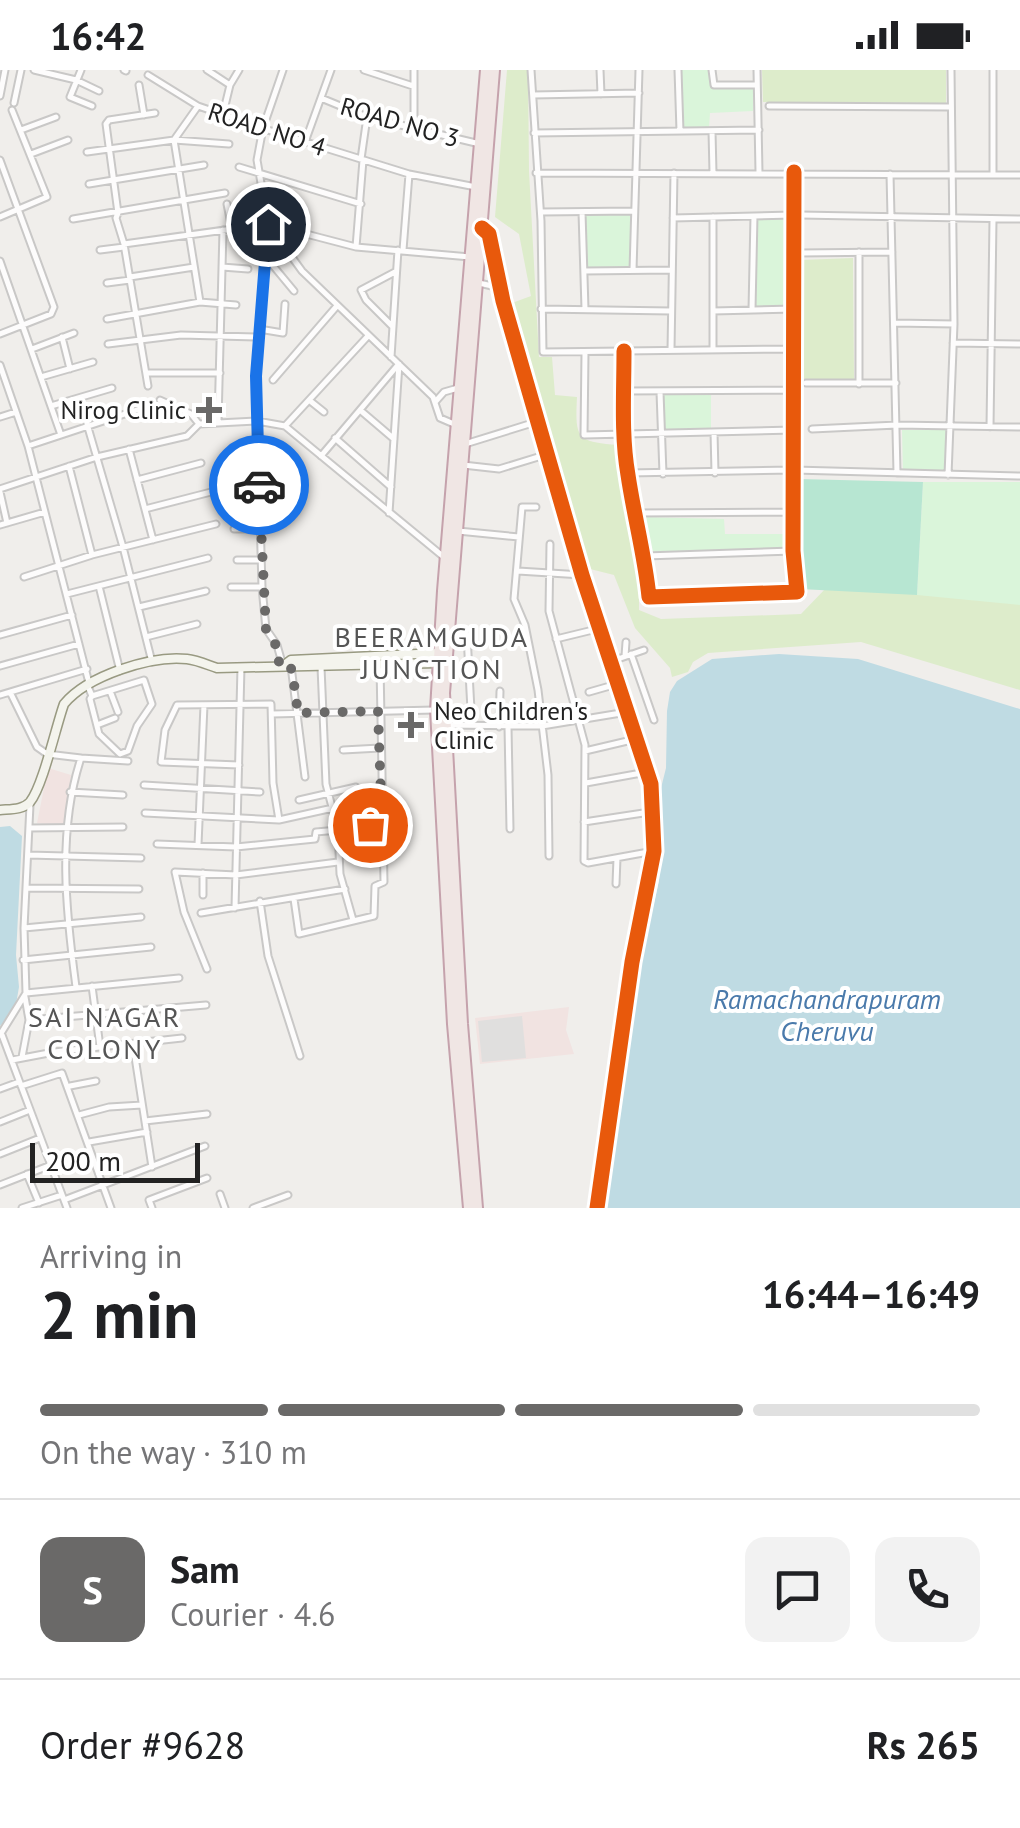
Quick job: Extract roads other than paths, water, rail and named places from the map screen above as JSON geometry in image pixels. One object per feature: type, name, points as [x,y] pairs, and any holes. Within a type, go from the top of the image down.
[{"type":"highway","points":[[477,1208],[445,817],[438,658],[445,558],[455,493],[476,187],[490,74]]},
{"type":"highway","points":[[456,479],[464,445],[490,74]]},
{"type":"highway","points":[[455,493],[457,531],[442,718],[469,1208]]},
{"type":"main road","points":[[0,810],[22,808],[30,802],[64,704],[88,684],[120,670],[187,658],[218,668],[438,658]]},
{"type":"main road","points":[[286,665],[321,668],[438,658]]},
{"type":"street","points":[[0,96],[4,70]]},
{"type":"street","points":[[0,217],[48,198],[13,106],[21,70]]},
{"type":"street","points":[[34,70],[76,80],[100,91]]},
{"type":"street","points":[[81,70],[70,98],[92,106]]},
{"type":"street","points":[[207,70],[230,85]]},
{"type":"street","points":[[223,114],[230,85],[239,70]]},
{"type":"street","points":[[283,70],[256,160],[268,224],[258,333],[260,529],[266,630],[286,665],[298,713],[305,777]]},
{"type":"street","points":[[304,142],[331,70]]},
{"type":"street","points":[[364,70],[413,86]]},
{"type":"street","points":[[414,70],[414,129]]},
{"type":"street","points":[[531,70],[544,352],[793,350]]},
{"type":"street","points":[[600,70],[600,94]]},
{"type":"street","points":[[633,270],[639,70]]},
{"type":"street","points":[[678,70],[680,131]]},
{"type":"street","points":[[712,70],[714,84],[757,85]]},
{"type":"street","points":[[757,70],[760,172]]},
{"type":"street","points":[[948,475],[954,324],[951,70]]},
{"type":"street","points":[[993,70],[993,174]]},
{"type":"street","points":[[148,75],[198,106]]},
{"type":"street","points":[[139,85],[144,115]]},
{"type":"street","points":[[533,95],[640,93]]},
{"type":"street","name":"ROAD NO 3","points":[[321,98],[368,118],[480,144]]},
{"type":"street","name":"ROAD NO 4","points":[[200,302],[174,140],[198,106],[409,174],[476,187]]},
{"type":"street","points":[[768,106],[952,107]]},
{"type":"street","points":[[148,386],[116,218],[107,121],[155,113]]},
{"type":"street","points":[[21,130],[56,117]]},
{"type":"street","points":[[356,247],[368,118]]},
{"type":"street","points":[[534,133],[759,130]]},
{"type":"street","points":[[712,131],[714,173]]},
{"type":"street","points":[[31,154],[68,140]]},
{"type":"street","points":[[87,152],[174,140],[229,144]]},
{"type":"street","points":[[0,334],[51,314],[54,307],[1,164]]},
{"type":"street","points":[[89,184],[204,166]]},
{"type":"street","points":[[238,167],[361,204]]},
{"type":"street","points":[[624,352],[627,474],[645,556],[649,597],[797,592],[793,551],[797,215],[794,172]]},
{"type":"street","points":[[536,173],[1020,174]]},
{"type":"street","points":[[391,357],[396,272],[409,174]]},
{"type":"street","points":[[671,350],[674,174]]},
{"type":"street","points":[[890,174],[897,474]]},
{"type":"street","points":[[72,220],[225,194]]},
{"type":"street","points":[[227,204],[232,229]]},
{"type":"street","points":[[540,212],[634,210]]},
{"type":"street","points":[[582,212],[584,309]]},
{"type":"street","points":[[673,218],[797,215],[1020,219]]},
{"type":"street","points":[[752,310],[754,216]]},
{"type":"street","points":[[713,217],[713,349]]},
{"type":"street","points":[[990,426],[992,220]]},
{"type":"street","points":[[268,224],[302,271],[336,307],[436,401],[440,418],[457,425]]},
{"type":"street","points":[[100,250],[268,224],[356,247],[470,257]]},
{"type":"street","points":[[482,228],[490,234],[504,301],[598,629],[648,772],[654,852],[632,962],[597,1208]]},
{"type":"street","points":[[218,421],[223,230]]},
{"type":"street","points":[[859,252],[859,384]]},
{"type":"street","points":[[800,253],[892,252]]},
{"type":"street","points":[[265,256],[294,291]]},
{"type":"street","points":[[0,260],[60,435]]},
{"type":"street","points":[[108,284],[194,266]]},
{"type":"street","points":[[222,267],[248,269]]},
{"type":"street","points":[[584,271],[672,270]]},
{"type":"street","points":[[392,326],[363,297],[362,290],[396,272]]},
{"type":"street","points":[[477,283],[492,286],[504,301]]},
{"type":"street","points":[[107,319],[200,302],[236,304]]},
{"type":"street","points":[[108,344],[180,335],[283,333],[285,304]]},
{"type":"street","points":[[273,380],[336,307]]},
{"type":"street","points":[[542,309],[672,310]]},
{"type":"street","points":[[713,311],[794,309]]},
{"type":"street","points":[[894,323],[954,324]]},
{"type":"street","points":[[32,350],[74,333]]},
{"type":"street","points":[[285,426],[368,335]]},
{"type":"street","points":[[62,338],[70,369]]},
{"type":"street","points":[[953,343],[1020,344]]},
{"type":"street","points":[[585,352],[584,435],[794,430]]},
{"type":"street","points":[[41,377],[94,362]]},
{"type":"street","points":[[0,364],[28,446],[68,594],[96,725],[99,734],[117,752],[128,751],[137,726],[152,704],[144,680],[92,696]]},
{"type":"street","points":[[320,456],[399,364]]},
{"type":"street","points":[[389,513],[399,364]]},
{"type":"street","points":[[146,374],[220,374]]},
{"type":"street","points":[[806,383],[896,382]]},
{"type":"street","points":[[50,406],[112,388]]},
{"type":"street","points":[[436,401],[448,390],[460,388]]},
{"type":"street","points":[[660,390],[663,474]]},
{"type":"street","points":[[624,391],[794,390]]},
{"type":"street","points":[[160,400],[191,414],[199,424]]},
{"type":"street","points":[[309,400],[324,412]]},
{"type":"street","points":[[28,446],[152,405]]},
{"type":"street","points":[[360,410],[394,440]]},
{"type":"street","points":[[0,417],[17,412]]},
{"type":"street","points":[[45,512],[4,524],[0,491],[97,457],[188,436],[199,424],[257,421],[285,426],[445,558]]},
{"type":"street","points":[[464,445],[539,421]]},
{"type":"street","points":[[87,424],[152,662]]},
{"type":"street","points":[[812,430],[897,424],[1020,427]]},
{"type":"street","points":[[714,432],[715,473]]},
{"type":"street","points":[[336,438],[391,487]]},
{"type":"street","points":[[128,448],[153,540]]},
{"type":"street","points":[[462,465],[498,468],[548,454]]},
{"type":"street","points":[[137,480],[201,463]]},
{"type":"street","points":[[69,466],[92,555]]},
{"type":"street","points":[[627,474],[794,470],[1020,476]]},
{"type":"street","points":[[145,509],[210,492]]},
{"type":"street","points":[[236,502],[260,501]]},
{"type":"street","points":[[536,507],[522,507],[514,599],[525,626],[542,726],[548,775],[549,856]]},
{"type":"street","points":[[636,513],[794,512]]},
{"type":"street","points":[[24,577],[59,564],[216,524]]},
{"type":"street","points":[[234,529],[260,529]]},
{"type":"street","points":[[457,531],[519,537]]},
{"type":"street","points":[[550,544],[549,611],[585,750],[585,863],[654,852]]},
{"type":"street","points":[[645,556],[793,551]]},
{"type":"street","points":[[68,594],[208,558]]},
{"type":"street","points":[[237,560],[262,560]]},
{"type":"street","points":[[518,571],[582,575]]},
{"type":"street","points":[[98,586],[120,670]]},
{"type":"street","points":[[231,586],[262,587]]},
{"type":"street","points":[[138,607],[206,590]]},
{"type":"street","points":[[0,635],[72,615]]},
{"type":"street","points":[[146,637],[196,624]]},
{"type":"street","points":[[442,718],[467,716],[470,710],[468,635],[448,629]]},
{"type":"street","points":[[556,639],[598,629]]},
{"type":"street","points":[[626,642],[654,720]]},
{"type":"street","points":[[0,666],[80,644]]},
{"type":"street","points":[[609,662],[644,650]]},
{"type":"street","points":[[294,900],[299,934],[374,916],[374,886],[384,882],[380,665]]},
{"type":"street","points":[[235,908],[240,667]]},
{"type":"street","points":[[321,668],[329,794],[338,830],[338,862],[353,920]]},
{"type":"street","points":[[0,695],[87,670]]},
{"type":"street","points":[[588,692],[617,684]]},
{"type":"street","points":[[96,725],[116,715],[110,691]]},
{"type":"street","points":[[499,727],[500,691]]},
{"type":"street","points":[[10,692],[31,738],[47,754],[128,762]]},
{"type":"street","points":[[238,765],[161,762],[165,730],[177,705],[271,704],[272,782],[279,820]]},
{"type":"street","points":[[198,845],[204,705]]},
{"type":"street","points":[[272,714],[378,711],[508,727],[542,726],[626,712]]},
{"type":"street","points":[[508,727],[510,829]]},
{"type":"street","points":[[585,750],[636,738]]},
{"type":"street","points":[[343,750],[380,748]]},
{"type":"street","points":[[76,987],[66,888],[70,792],[80,758]]},
{"type":"street","points":[[586,783],[648,772]]},
{"type":"street","points":[[144,785],[260,792]]},
{"type":"street","points":[[299,800],[356,786]]},
{"type":"street","points":[[70,792],[123,795]]},
{"type":"street","points":[[22,1058],[28,1020],[24,928],[30,802]]},
{"type":"street","points":[[367,806],[370,825],[382,826]]},
{"type":"street","points":[[145,813],[279,820],[333,808]]},
{"type":"street","points":[[584,822],[652,812]]},
{"type":"street","points":[[29,828],[123,827]]},
{"type":"street","points":[[157,844],[236,846],[315,838],[316,832],[338,830]]},
{"type":"street","points":[[28,856],[141,858]]},
{"type":"street","points":[[616,884],[617,858]]},
{"type":"street","points":[[360,861],[383,860]]},
{"type":"street","points":[[207,969],[184,912],[175,872],[236,875],[338,862]]},
{"type":"street","points":[[203,873],[204,895]]},
{"type":"street","points":[[28,888],[139,889]]},
{"type":"street","points":[[201,913],[345,889]]},
{"type":"street","points":[[260,901],[268,956],[300,1056]]},
{"type":"street","points":[[24,928],[140,917]]},
{"type":"street","points":[[24,960],[151,948]]},
{"type":"street","points":[[25,995],[178,978]]},
{"type":"street","points":[[92,986],[100,1047]]},
{"type":"street","points":[[25,995],[1,1035],[67,1208]]},
{"type":"street","points":[[28,1020],[206,1005]]},
{"type":"street","points":[[11,1060],[182,1038]]},
{"type":"street","points":[[133,1044],[152,1167]]},
{"type":"street","points":[[0,1089],[62,1073],[111,1208]]},
{"type":"street","points":[[68,1086],[96,1081]]},
{"type":"street","points":[[79,1115],[109,1107],[142,1105]]},
{"type":"street","points":[[0,1122],[30,1110]]},
{"type":"street","points":[[145,1120],[207,1114]]},
{"type":"street","points":[[89,1142],[146,1132]]},
{"type":"street","points":[[0,1154],[40,1138]]},
{"type":"street","points":[[22,1208],[63,1198],[205,1146]]},
{"type":"street","points":[[0,1185],[51,1165]]},
{"type":"street","points":[[27,1174],[38,1202]]},
{"type":"street","points":[[152,1208],[149,1200],[207,1178]]},
{"type":"street","points":[[220,1194],[225,1208]]},
{"type":"street","points":[[253,1208],[288,1195]]},
{"type":"water","name":"Ramachandrapuram Cheruvu","points":[[779,654],[858,659],[1020,709],[1020,1208],[603,1208],[633,995],[659,881],[662,823],[658,800],[666,768],[670,692],[677,681],[712,659]]},
{"type":"water","points":[[10,826],[22,836],[16,955],[19,987],[15,1010],[0,1026],[0,827]]},
{"type":"place","name":"Nirog Clinic","points":[[209,410]]},
{"type":"place","name":"Neo Children's Clinic","points":[[411,725]]},
{"type":"district","name":"BEERAMGUDA JUNCTION","points":[[432,653]]},
{"type":"district","name":"SAI NAGAR COLONY","points":[[105,1033]]}]
